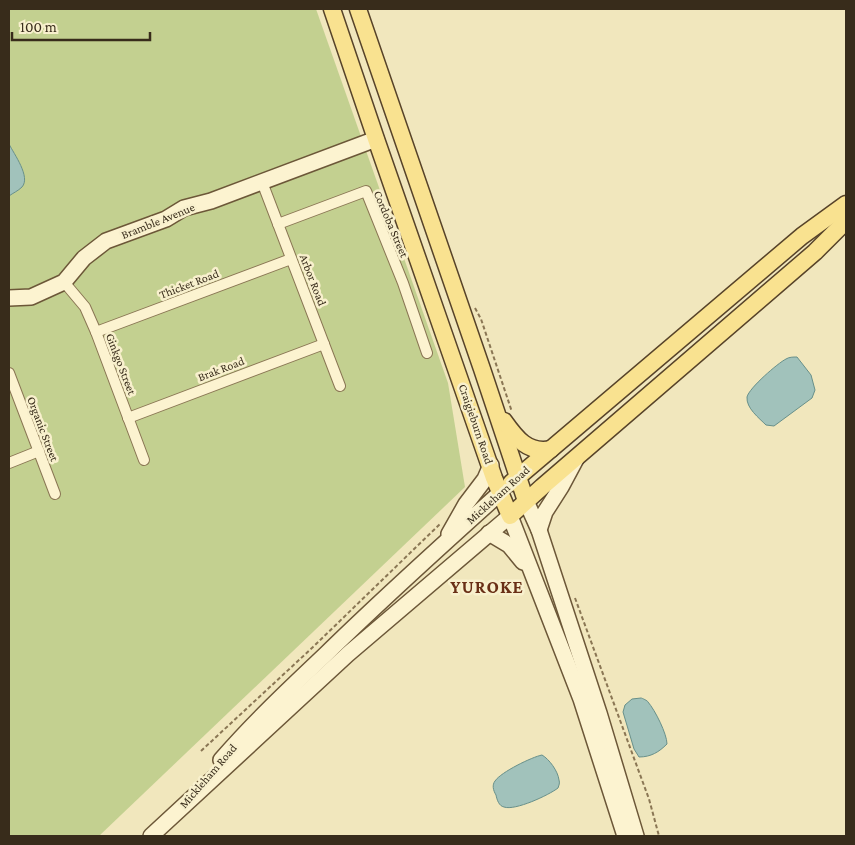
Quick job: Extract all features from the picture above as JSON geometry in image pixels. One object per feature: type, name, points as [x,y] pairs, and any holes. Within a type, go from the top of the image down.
[{"type":"main road","name":"Craigieburn Road","points":[[332,9],[500,493],[510,516]]},
{"type":"main road","name":"Craigieburn Road","points":[[358,9],[526,501]]},
{"type":"main road","name":"Mickleham Road","points":[[500,493],[802,236],[846,204]]},
{"type":"main road","name":"Mickleham Road","points":[[510,516],[578,455],[815,252],[846,221]]},
{"type":"main road","points":[[493,402],[514,435],[521,441],[536,450],[551,449]]},
{"type":"street","name":"Bramble Avenue","points":[[9,298],[31,297],[64,282],[84,258],[106,241],[166,219],[184,208],[211,201],[376,139]]},
{"type":"street","name":"Arbor Road","points":[[262,182],[340,386]]},
{"type":"street","name":"Cordoba Street","points":[[278,224],[366,191],[403,284],[427,352]]},
{"type":"street","name":"Thicket Road","points":[[96,332],[291,258]]},
{"type":"street","name":"Ginkgo Street","points":[[64,282],[85,307],[144,460]]},
{"type":"street","name":"Brak Road","points":[[128,418],[324,344]]},
{"type":"street","name":"Organic Street","points":[[9,373],[55,494]]},
{"type":"street","points":[[9,463],[39,451]]},
{"type":"street","points":[[539,530],[545,512],[578,455]]},
{"type":"street","points":[[443,544],[466,504],[485,479],[491,465]]},
{"type":"street","name":"Mickleham Road","points":[[176,813],[233,746],[279,699],[388,594],[500,493]]},
{"type":"street","name":"Craigieburn Road","points":[[526,501],[539,530],[599,713],[635,836]]},
{"type":"street","name":"Craigieburn Road","points":[[510,516],[581,699],[625,836]]},
{"type":"street","name":"Mickleham Road","points":[[151,836],[348,654],[510,516]]},
{"type":"street","points":[[489,533],[509,545],[533,575]]},
{"type":"path","points":[[201,751],[445,519]]},
{"type":"path","points":[[575,598],[643,782],[659,836]]},
{"type":"green space","points":[[9,9],[316,9],[448,383],[465,487],[99,836],[9,836]]},
{"type":"water","points":[[9,144],[21,165],[24,183],[19,190],[9,196]]},
{"type":"water","points":[[797,357],[811,375],[815,390],[812,398],[774,426],[766,425],[751,409],[747,397],[758,382],[777,365],[787,358]]},
{"type":"water","points":[[641,698],[648,702],[654,711],[663,728],[667,744],[654,754],[639,757],[634,749],[623,712],[625,705],[632,699]]},
{"type":"water","points":[[542,755],[550,762],[557,773],[558,788],[524,805],[509,808],[501,805],[493,784],[498,777],[517,765]]},
{"type":"district","name":"YUROKE","points":[[487,587]]}]
